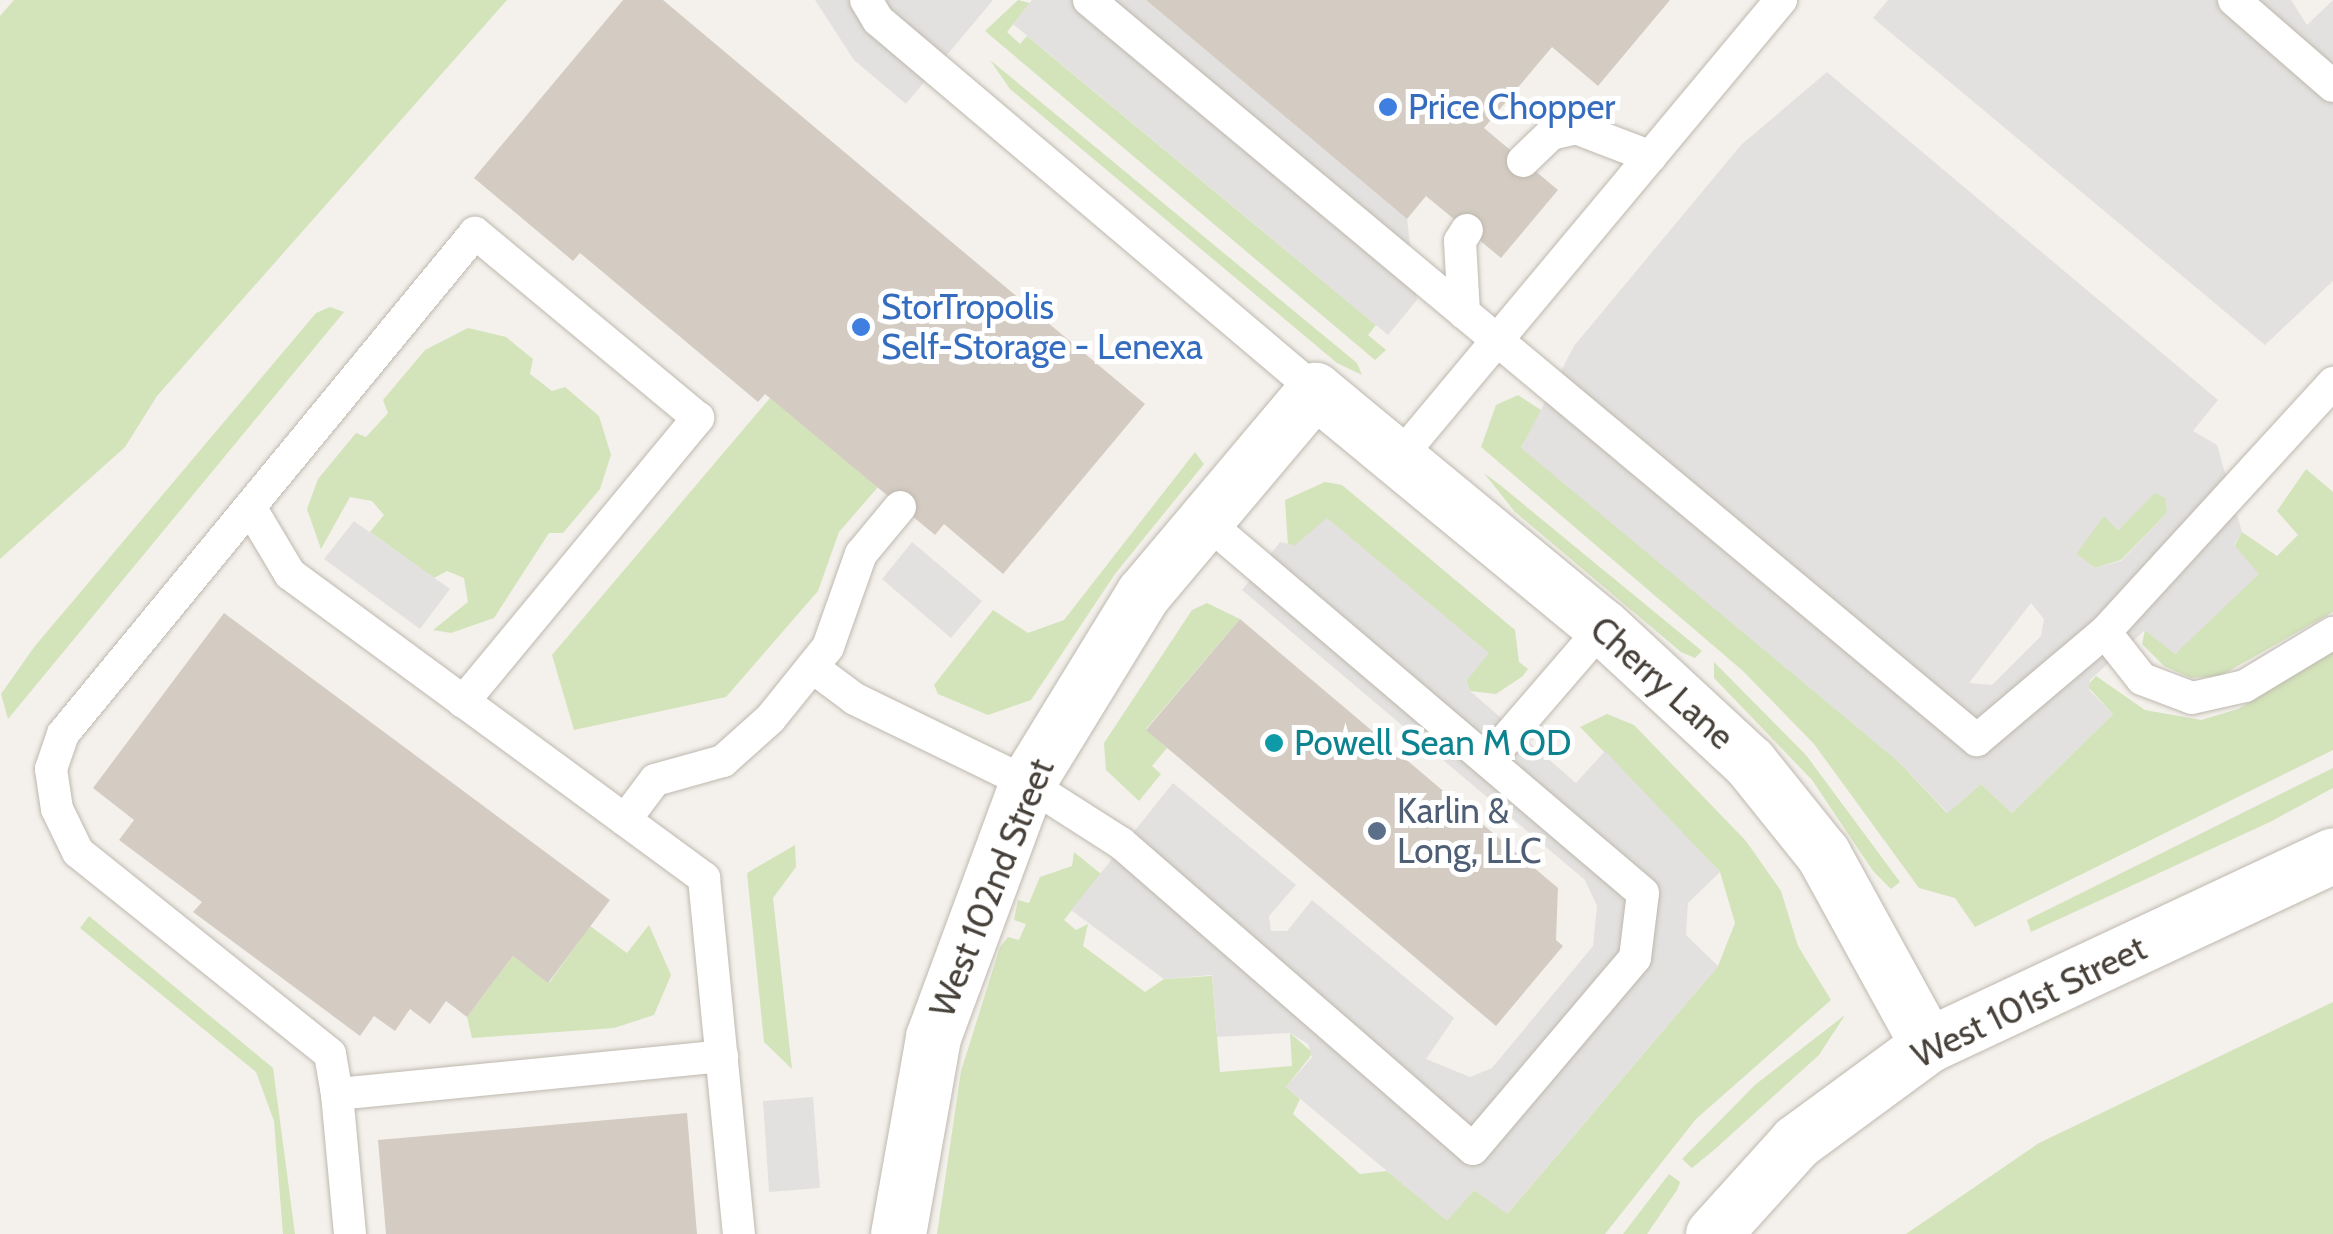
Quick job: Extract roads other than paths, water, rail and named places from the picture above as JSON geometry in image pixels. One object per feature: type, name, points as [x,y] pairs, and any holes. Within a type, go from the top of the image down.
[{"type":"street","name":"Cherry Lane","points":[[1315,390],[1603,627],[1749,762],[1823,854],[1928,1046]]},
{"type":"street","name":"West 102nd Street","points":[[898,1234],[934,1037],[1027,783],[1084,681],[1202,518],[1315,390]]},
{"type":"street","name":"West 101st Street","points":[[1713,1234],[1796,1142],[1928,1046],[2333,854]]},
{"type":"lane","points":[[1089,0],[1977,740],[2104,632],[2333,384]]},
{"type":"lane","points":[[1398,459],[1781,0]]},
{"type":"lane","points":[[2234,0],[2333,86]]},
{"type":"lane","points":[[880,7],[1315,390]]},
{"type":"lane","points":[[1523,161],[1551,134],[1576,128],[1651,157]]},
{"type":"lane","points":[[1464,314],[1460,241],[1468,230]]},
{"type":"lane","points":[[350,1234],[330,1054],[78,852],[58,809],[51,769],[63,734],[476,233],[698,418],[464,702]]},
{"type":"lane","points":[[625,820],[656,780],[723,761],[746,743],[812,668],[828,647],[861,554],[900,506]]},
{"type":"lane","points":[[250,507],[290,574],[704,878],[739,1234]]},
{"type":"lane","points":[[812,668],[855,699],[1027,783],[1121,844],[1473,1149],[1635,958],[1643,892],[1202,518]]},
{"type":"lane","points":[[1489,759],[1603,627]]},
{"type":"lane","points":[[2104,632],[2142,679],[2192,698],[2245,686],[2333,632]]},
{"type":"lane","points":[[337,1094],[722,1056]]},
{"type":"place","name":"Price Chopper","points":[[1388,107]]},
{"type":"place","name":"StorTropolis Self-Storage - Lenexa","points":[[861,327]]},
{"type":"place","name":"Powell Sean M OD","points":[[1274,743]]},
{"type":"place","name":"Karlin & Long, LLC","points":[[1377,831]]}]
